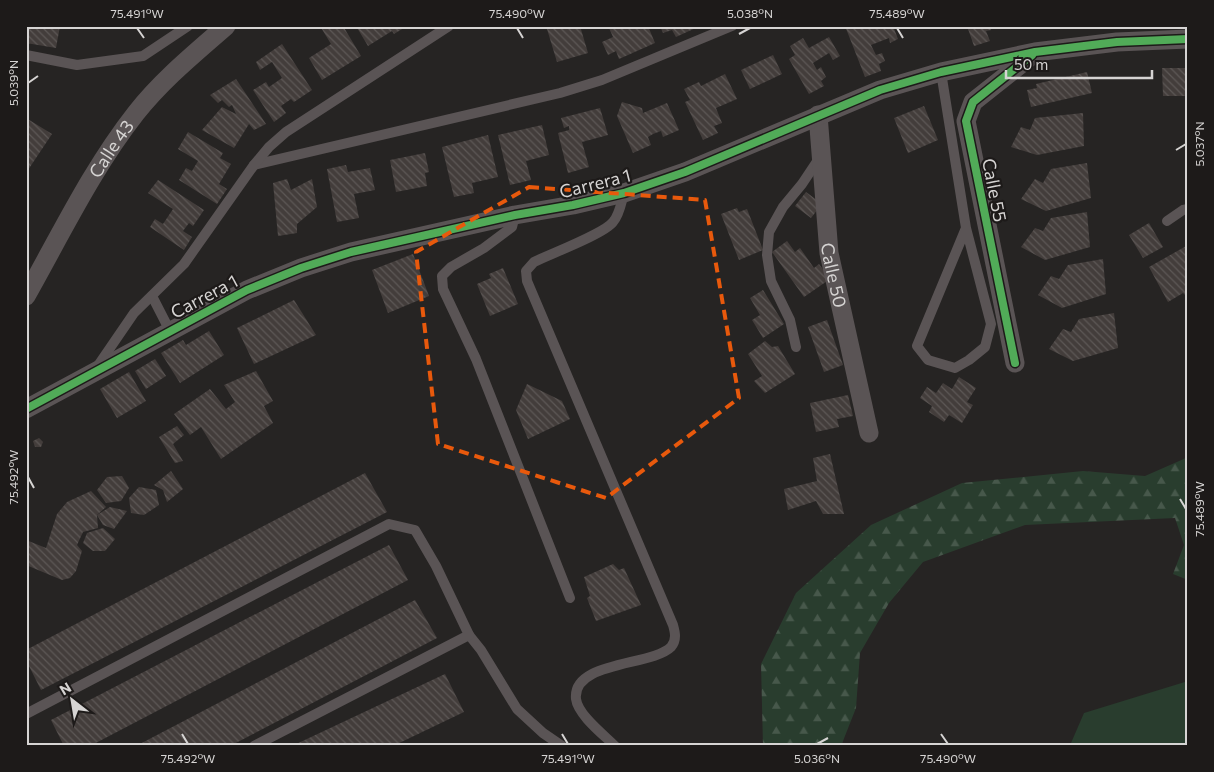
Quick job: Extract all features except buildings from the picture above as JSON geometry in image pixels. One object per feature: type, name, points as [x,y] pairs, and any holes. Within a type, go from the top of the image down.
[{"type":"street","name":"Calle 43","points":[[26,296],[106,154],[137,112],[171,74],[226,26]]},
{"type":"street","name":"Carrera 1","points":[[26,409],[247,290],[302,268],[351,252],[515,215],[573,205],[624,193],[685,172],[880,90],[941,72],[1035,52],[1117,42],[1188,39]]},
{"type":"street","name":"Calle 55","points":[[1014,363],[966,121],[973,102],[1035,52]]},
{"type":"street","name":"Calle 50","points":[[818,115],[829,254],[869,433]]},
{"type":"lane","points":[[26,55],[77,65],[143,56],[188,26]]},
{"type":"lane","points":[[94,372],[134,313],[184,264],[254,164],[269,147],[286,132],[449,26]]},
{"type":"lane","points":[[254,164],[560,93],[602,80],[732,26]]},
{"type":"lane","points":[[941,72],[966,228],[991,324],[986,347],[955,368],[928,360],[917,346],[966,228]]},
{"type":"lane","points":[[796,347],[790,320],[771,281],[767,255],[769,232],[783,207],[802,184],[821,154]]},
{"type":"lane","points":[[615,746],[588,720],[576,699],[578,688],[585,679],[596,672],[660,652],[671,646],[676,636],[527,281],[526,271],[534,262],[600,232],[612,224],[619,212],[624,193]]},
{"type":"lane","points":[[1167,221],[1183,210],[1188,209]]},
{"type":"lane","points":[[515,215],[512,227],[484,248],[451,267],[442,276],[443,289],[479,368],[570,598]]},
{"type":"lane","points":[[152,296],[170,331]]},
{"type":"lane","points":[[26,714],[389,524],[415,530],[436,566],[469,635],[481,650],[517,709],[543,733],[562,746]]},
{"type":"lane","points":[[254,746],[469,635]]},
{"type":"highlighted area","points":[[529,187],[705,200],[739,398],[606,498],[438,444],[416,252]]},
{"type":"green space","points":[[1186,458],[1188,461],[1188,580],[1173,574],[1184,545],[1175,518],[1025,525],[923,562],[889,603],[860,653],[856,708],[841,746],[763,746],[761,664],[796,593],[871,525],[962,483],[1083,471],[1145,476]]},
{"type":"green space","points":[[1188,681],[1188,746],[1068,746],[1084,713]]},
{"type":"cycle path","points":[[26,409],[247,290],[301,268],[351,252],[515,215],[573,205],[624,193],[685,172],[880,90],[941,72],[1035,52],[1117,42],[1188,39]]},
{"type":"cycle path","points":[[1015,363],[966,121],[973,102],[1032,55]]}]
